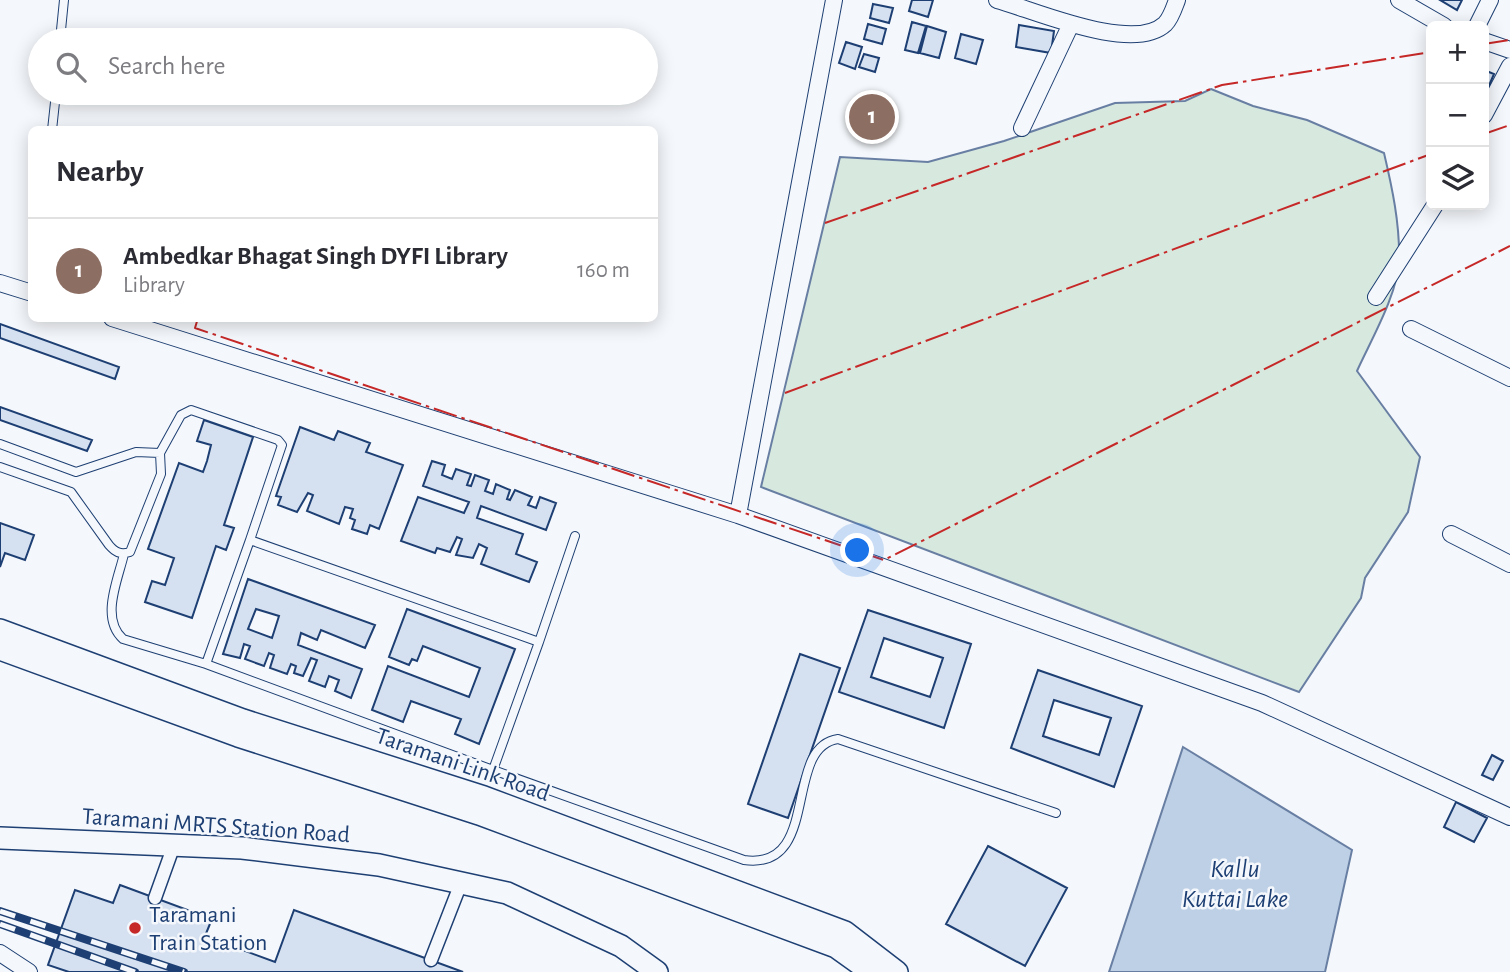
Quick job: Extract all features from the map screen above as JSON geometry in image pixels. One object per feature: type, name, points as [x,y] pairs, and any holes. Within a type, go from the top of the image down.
[{"type":"street","points":[[738,515],[834,0]]},
{"type":"street","points":[[997,0],[1071,24],[1135,36],[1148,33],[1168,22],[1177,0]]},
{"type":"street","points":[[1400,0],[1436,21]]},
{"type":"street","points":[[1480,21],[1490,0]]},
{"type":"street","points":[[1022,128],[1071,24]]},
{"type":"street","points":[[1489,43],[1510,50]]},
{"type":"street","points":[[1489,106],[1510,66]]},
{"type":"street","points":[[1376,296],[1432,210]]},
{"type":"street","points":[[0,283],[28,292]]},
{"type":"street","points":[[125,322],[738,515],[1262,702],[1510,817]]},
{"type":"street","points":[[1411,329],[1510,379]]},
{"type":"street","points":[[1451,534],[1509,561]]},
{"type":"street","name":"Taramani Link Road","points":[[0,630],[243,720],[484,797],[845,932],[897,972]]},
{"type":"street","name":"Taramani Link Road","points":[[0,649],[238,736],[479,814],[836,947],[871,972]]},
{"type":"street","name":"Taramani MRTS Station Road","points":[[0,838],[242,848],[379,865],[507,893],[621,946],[657,972]]},
{"type":"street","points":[[155,898],[174,845]]},
{"type":"street","points":[[431,960],[461,883]]},
{"type":"street","points":[[0,953],[20,970]]},
{"type":"lane","points":[[61,28],[64,0]]},
{"type":"lane","points":[[52,126],[54,105]]},
{"type":"lane","points":[[0,467],[71,492],[109,545],[115,552],[124,554],[130,552],[161,474],[160,453],[181,415],[191,410],[281,442],[206,664]]},
{"type":"lane","points":[[0,444],[76,472],[136,452],[160,453]]},
{"type":"lane","points":[[493,770],[575,536]]},
{"type":"lane","points":[[250,540],[539,642]]},
{"type":"lane","points":[[124,554],[110,612],[115,632],[123,639],[206,664],[744,860],[762,863],[773,859],[786,843],[815,755],[829,740],[838,738],[1056,813]]},
{"type":"shaded area","points":[[1211,89],[1253,106],[1307,120],[1384,153],[1395,206],[1399,260],[1394,287],[1357,371],[1420,457],[1408,512],[1365,578],[1361,598],[1299,692],[761,487],[840,157],[928,162],[1004,141],[1115,103],[1185,101]]},
{"type":"water","name":"Kallu Kuttai Lake","points":[[1183,747],[1352,850],[1325,972],[1109,972]]},
{"type":"building","points":[[912,0],[933,0],[928,17],[909,11]]},
{"type":"building","points":[[1440,0],[1462,0],[1457,10]]},
{"type":"building","points":[[873,4],[893,8],[889,23],[870,18]]},
{"type":"building","points":[[912,22],[926,26],[918,53],[905,50]]},
{"type":"building","points":[[868,24],[886,29],[882,44],[864,39]]},
{"type":"building","points":[[1019,25],[1054,31],[1051,53],[1016,47]]},
{"type":"building","points":[[927,26],[946,32],[939,58],[920,53]]},
{"type":"building","points":[[961,34],[983,40],[976,64],[955,58]]},
{"type":"building","points":[[846,42],[862,47],[855,69],[839,63]]},
{"type":"building","points":[[864,54],[879,58],[875,72],[859,67]]},
{"type":"building","points":[[1489,72],[1494,74],[1489,86]]},
{"type":"building","points":[[0,324],[119,367],[115,379],[0,338]]},
{"type":"building","points":[[0,407],[92,440],[87,451],[0,420]]},
{"type":"building","points":[[204,420],[253,437],[224,525],[234,528],[226,550],[216,546],[192,618],[145,602],[152,581],[165,585],[174,558],[148,549],[179,463],[203,472],[211,445],[197,441]]},
{"type":"building","points":[[300,427],[334,440],[338,431],[370,443],[366,452],[403,465],[379,529],[370,525],[367,534],[352,529],[355,520],[350,518],[353,509],[345,507],[339,524],[307,511],[313,495],[308,493],[297,512],[278,505],[281,497],[276,496]]},
{"type":"building","points":[[432,461],[445,465],[442,475],[452,479],[456,469],[471,474],[467,485],[471,486],[475,475],[489,480],[485,491],[493,494],[496,484],[510,490],[507,499],[510,500],[515,490],[532,497],[528,505],[536,508],[540,497],[556,503],[546,530],[481,506],[477,518],[523,534],[516,554],[537,562],[529,582],[481,564],[487,548],[479,544],[473,558],[456,555],[462,539],[457,537],[450,552],[437,548],[435,553],[401,541],[418,497],[464,513],[469,502],[423,486]]},
{"type":"building","points":[[0,523],[34,535],[25,560],[5,553],[0,567]]},
{"type":"building","points":[[248,579],[375,625],[365,648],[321,630],[317,640],[301,633],[298,645],[362,669],[351,698],[335,691],[339,680],[329,676],[325,687],[309,681],[317,660],[311,658],[303,676],[294,673],[296,666],[291,664],[287,674],[270,668],[274,655],[269,653],[264,666],[245,659],[250,646],[244,644],[240,658],[223,654]],"holes":[[[256,609],[279,616],[272,638],[248,629]]]},
{"type":"building","points":[[407,609],[515,649],[479,744],[455,734],[461,719],[411,701],[403,722],[372,710],[388,666],[469,697],[480,668],[423,646],[417,661],[412,659],[409,665],[389,657]]},
{"type":"building","points":[[868,610],[971,644],[944,728],[839,692]],"holes":[[[884,638],[943,658],[930,697],[871,677]]]},
{"type":"building","points":[[800,654],[840,668],[788,818],[748,804]]},
{"type":"building","points":[[1038,670],[1142,706],[1114,787],[1011,748]],"holes":[[[1054,700],[1111,718],[1099,755],[1043,736]]]},
{"type":"building","points":[[1492,755],[1503,761],[1493,780],[1482,775]]},
{"type":"building","points":[[1456,802],[1487,818],[1474,842],[1444,827]]},
{"type":"building","points":[[988,846],[1067,888],[1025,966],[946,924]]},
{"type":"building","name":"Taramani Train Station","points":[[120,885],[212,919],[205,936],[275,962],[294,910],[463,972],[69,972],[48,965],[75,890],[113,903]]},
{"type":"railway","points":[[0,911],[184,972]]},
{"type":"railway","points":[[0,924],[135,972]]},
{"type":"power","points":[[1489,43],[1510,40]]},
{"type":"power","points":[[825,223],[1222,85],[1426,53]]},
{"type":"power","points":[[1489,132],[1510,125]]},
{"type":"power","points":[[785,393],[1426,156]]},
{"type":"power","points":[[197,322],[195,328],[884,560],[1510,246]]},
{"type":"place","name":"Ambedkar Bhagat Singh DYFI Library","points":[[872,117]]},
{"type":"place","name":"Taramani Train Station","points":[[135,928]]}]
